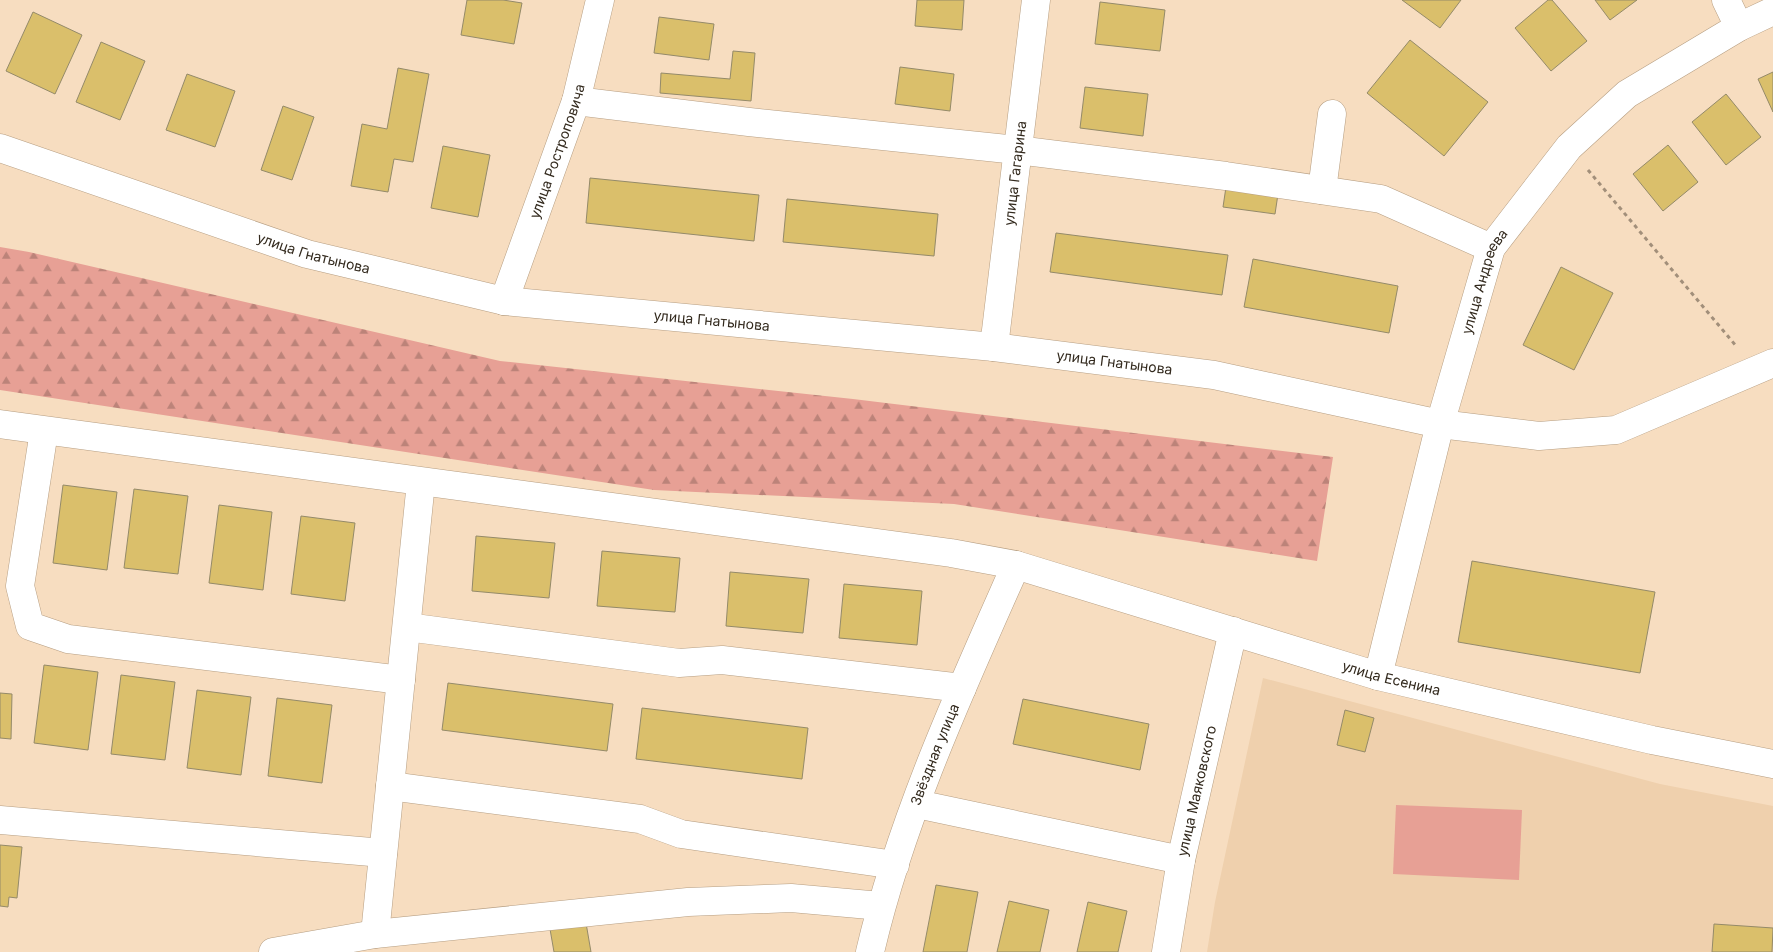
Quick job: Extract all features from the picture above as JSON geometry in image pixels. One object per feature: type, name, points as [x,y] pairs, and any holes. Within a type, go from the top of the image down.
[{"type":"street","name":"улица Ростроповича","points":[[504,301],[576,101],[600,0]]},
{"type":"street","name":"улица Гагарина","points":[[994,347],[1036,0]]},
{"type":"street","points":[[1726,0],[1740,27]]},
{"type":"street","name":"улица Андреева","points":[[1378,676],[1440,424],[1491,248],[1569,147],[1627,94],[1740,27],[1773,12]]},
{"type":"street","points":[[576,101],[749,122],[1017,150],[1226,176],[1381,199],[1491,248]]},
{"type":"street","points":[[1322,190],[1332,114]]},
{"type":"street","name":"улица Гнатынова","points":[[0,148],[307,254],[504,301],[994,347],[1214,375],[1440,424],[1539,436],[1616,430],[1773,362]]},
{"type":"street","name":"улица Есенина","points":[[0,424],[951,553],[1016,565],[1378,676],[1652,740],[1773,764]]},
{"type":"street","points":[[44,430],[20,586],[30,626],[68,639],[401,680]]},
{"type":"street","points":[[375,934],[421,482]]},
{"type":"street","name":"Звёздная улица","points":[[870,952],[881,906],[917,804],[962,688],[1016,565]]},
{"type":"street","points":[[406,627],[679,663],[722,660],[962,688]]},
{"type":"street","name":"улица Маяковского","points":[[1166,952],[1181,860],[1233,631]]},
{"type":"street","points":[[390,786],[640,819],[681,834],[895,865]]},
{"type":"street","points":[[917,804],[1181,860]]},
{"type":"street","points":[[0,820],[383,853]]},
{"type":"street","points":[[273,952],[375,934],[688,902],[791,898],[881,906]]},
{"type":"path","points":[[1569,147],[1738,348]]},
{"type":"shaded area","points":[[1263,678],[1660,784],[1773,806],[1773,952],[1207,952],[1215,902]]},
{"type":"green space","points":[[0,247],[29,252],[500,361],[853,399],[1333,457],[1317,561],[954,504],[654,490],[0,390]]},
{"type":"green space","points":[[1396,805],[1522,810],[1519,880],[1393,874]]},
{"type":"building","points":[[467,0],[503,0],[522,3],[514,44],[461,35]]},
{"type":"building","points":[[917,0],[964,0],[962,30],[915,26]]},
{"type":"building","points":[[1402,0],[1461,0],[1440,28]]},
{"type":"building","points":[[1548,0],[1552,0],[1587,41],[1551,71],[1515,28]]},
{"type":"building","points":[[1595,0],[1637,0],[1610,20]]},
{"type":"building","points":[[1100,2],[1165,10],[1160,51],[1095,44]]},
{"type":"building","points":[[33,12],[82,35],[55,94],[6,71]]},
{"type":"building","points":[[659,17],[714,24],[709,60],[654,53]]},
{"type":"building","points":[[1410,40],[1488,102],[1444,156],[1367,93]]},
{"type":"building","points":[[101,42],[145,61],[120,120],[76,102]]},
{"type":"building","points":[[733,51],[755,53],[751,101],[660,93],[661,73],[730,79]]},
{"type":"building","points":[[900,67],[954,74],[950,111],[895,104]]},
{"type":"building","points":[[398,68],[429,74],[413,162],[394,159],[388,192],[351,186],[362,124],[387,129]]},
{"type":"building","points":[[1773,72],[1773,112],[1758,79]]},
{"type":"building","points":[[187,74],[235,91],[215,147],[166,130]]},
{"type":"building","points":[[1085,87],[1148,94],[1143,136],[1080,128]]},
{"type":"building","points":[[1726,94],[1761,137],[1726,165],[1692,122]]},
{"type":"building","points":[[283,106],[314,117],[292,180],[261,170]]},
{"type":"building","points":[[1668,145],[1698,182],[1663,211],[1633,174]]},
{"type":"building","points":[[443,146],[490,155],[478,217],[431,208]]},
{"type":"building","points":[[590,178],[759,195],[754,241],[586,223]]},
{"type":"building","points":[[1226,187],[1278,194],[1275,214],[1223,207]]},
{"type":"building","points":[[787,199],[938,214],[934,256],[783,242]]},
{"type":"building","points":[[1056,233],[1228,255],[1222,295],[1050,272]]},
{"type":"building","points":[[1253,259],[1398,286],[1389,333],[1244,307]]},
{"type":"building","points":[[1561,267],[1613,293],[1574,370],[1523,345]]},
{"type":"building","points":[[63,485],[117,492],[107,570],[53,563]]},
{"type":"building","points":[[134,489],[188,496],[178,574],[124,568]]},
{"type":"building","points":[[219,505],[272,512],[263,590],[209,583]]},
{"type":"building","points":[[301,516],[355,523],[345,601],[291,594]]},
{"type":"building","points":[[476,536],[555,543],[549,598],[472,591]]},
{"type":"building","points":[[602,551],[680,558],[675,612],[597,606]]},
{"type":"building","points":[[1472,561],[1655,592],[1640,673],[1458,642]]},
{"type":"building","points":[[730,572],[809,579],[803,633],[726,626]]},
{"type":"building","points":[[844,584],[922,591],[917,645],[839,638]]},
{"type":"building","points":[[44,665],[98,672],[88,750],[34,743]]},
{"type":"building","points":[[121,675],[175,682],[165,760],[111,754]]},
{"type":"building","points":[[448,683],[613,704],[607,751],[442,730]]},
{"type":"building","points":[[197,690],[251,697],[241,775],[187,768]]},
{"type":"building","points":[[0,693],[12,694],[11,739],[0,738]]},
{"type":"building","points":[[277,698],[332,705],[322,783],[268,776]]},
{"type":"building","points":[[1023,699],[1149,724],[1140,770],[1013,744]]},
{"type":"building","points":[[642,708],[808,728],[802,779],[636,759]]},
{"type":"building","points":[[1345,710],[1374,718],[1365,752],[1337,745]]},
{"type":"building","points":[[0,845],[22,847],[17,898],[9,897],[8,907],[0,906]]},
{"type":"building","points":[[936,885],[978,892],[967,952],[923,952]]},
{"type":"building","points":[[1009,901],[1049,910],[1040,952],[997,952]]},
{"type":"building","points":[[1088,902],[1127,911],[1118,952],[1077,952]]},
{"type":"building","points":[[586,923],[591,952],[554,952],[550,929]]},
{"type":"building","points":[[1714,924],[1773,928],[1772,952],[1712,952]]}]
